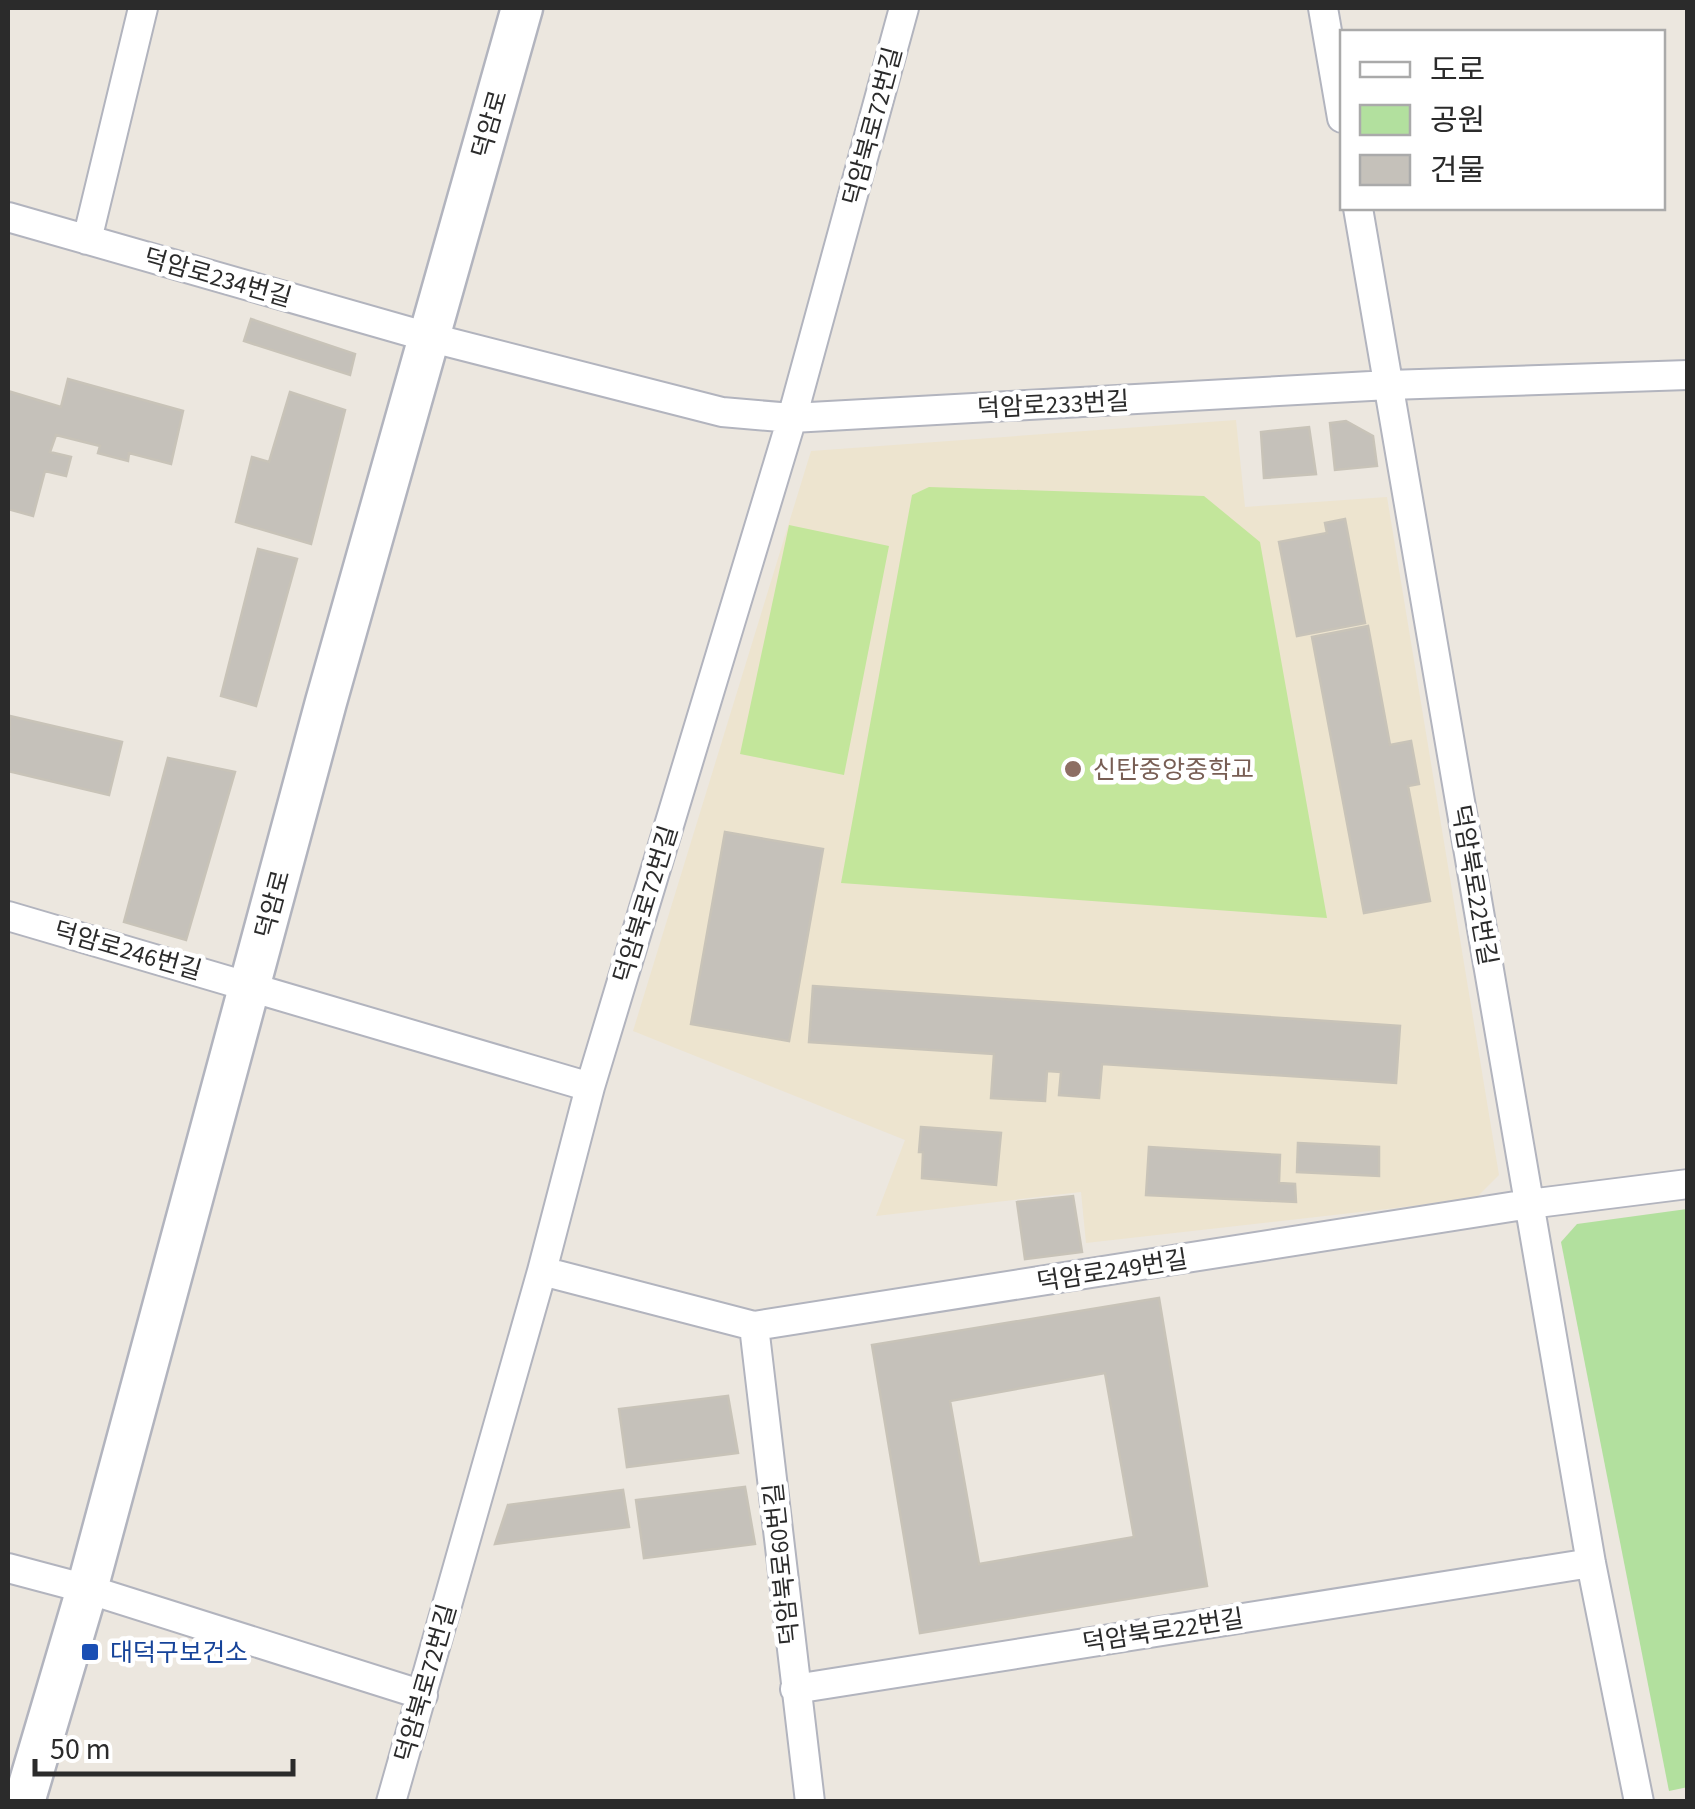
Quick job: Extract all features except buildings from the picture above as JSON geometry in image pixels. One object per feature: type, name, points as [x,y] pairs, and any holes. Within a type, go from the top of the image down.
[{"type":"street","points":[[87,240],[143,8]]},
{"type":"street","name":"덕암로","points":[[24,1802],[87,1589],[428,337],[522,8]]},
{"type":"street","name":"덕암북로72번길","points":[[391,1802],[542,1271],[590,1087],[792,418],[904,8]]},
{"type":"street","points":[[1323,8],[1340,106]]},
{"type":"street","name":"덕암북로22번길","points":[[1358,210],[1529,1204],[1638,1802]]},
{"type":"street","name":"덕암로234번길","points":[[8,218],[428,337]]},
{"type":"street","name":"덕암로233번길","points":[[428,337],[722,412],[792,418],[1389,385],[1688,375]]},
{"type":"street","name":"덕암로246번길","points":[[8,916],[590,1087]]},
{"type":"street","name":"덕암로249번길","points":[[542,1271],[754,1326],[1529,1204],[1688,1184]]},
{"type":"street","name":"덕암북로60번길","points":[[754,1326],[810,1802]]},
{"type":"street","name":"덕암북로22번길","points":[[795,1689],[1592,1562]]},
{"type":"street","points":[[8,1568],[87,1589],[423,1695]]},
{"type":"shaded area","name":"신탄중앙중학교","points":[[1236,420],[1245,507],[1387,497],[1499,1175],[1475,1199],[1086,1243],[1081,1192],[876,1216],[905,1140],[633,1031],[811,451]]},
{"type":"green space","points":[[929,487],[1204,496],[1260,542],[1327,918],[841,883],[912,495]]},
{"type":"green space","points":[[789,525],[889,546],[844,775],[740,754]]},
{"type":"green space","points":[[1687,1209],[1688,1787],[1669,1791],[1561,1242],[1577,1224]]},
{"type":"place","name":"신탄중앙중학교","points":[[1073,769]]},
{"type":"place","name":"대덕구보건소","points":[[90,1652]]}]
